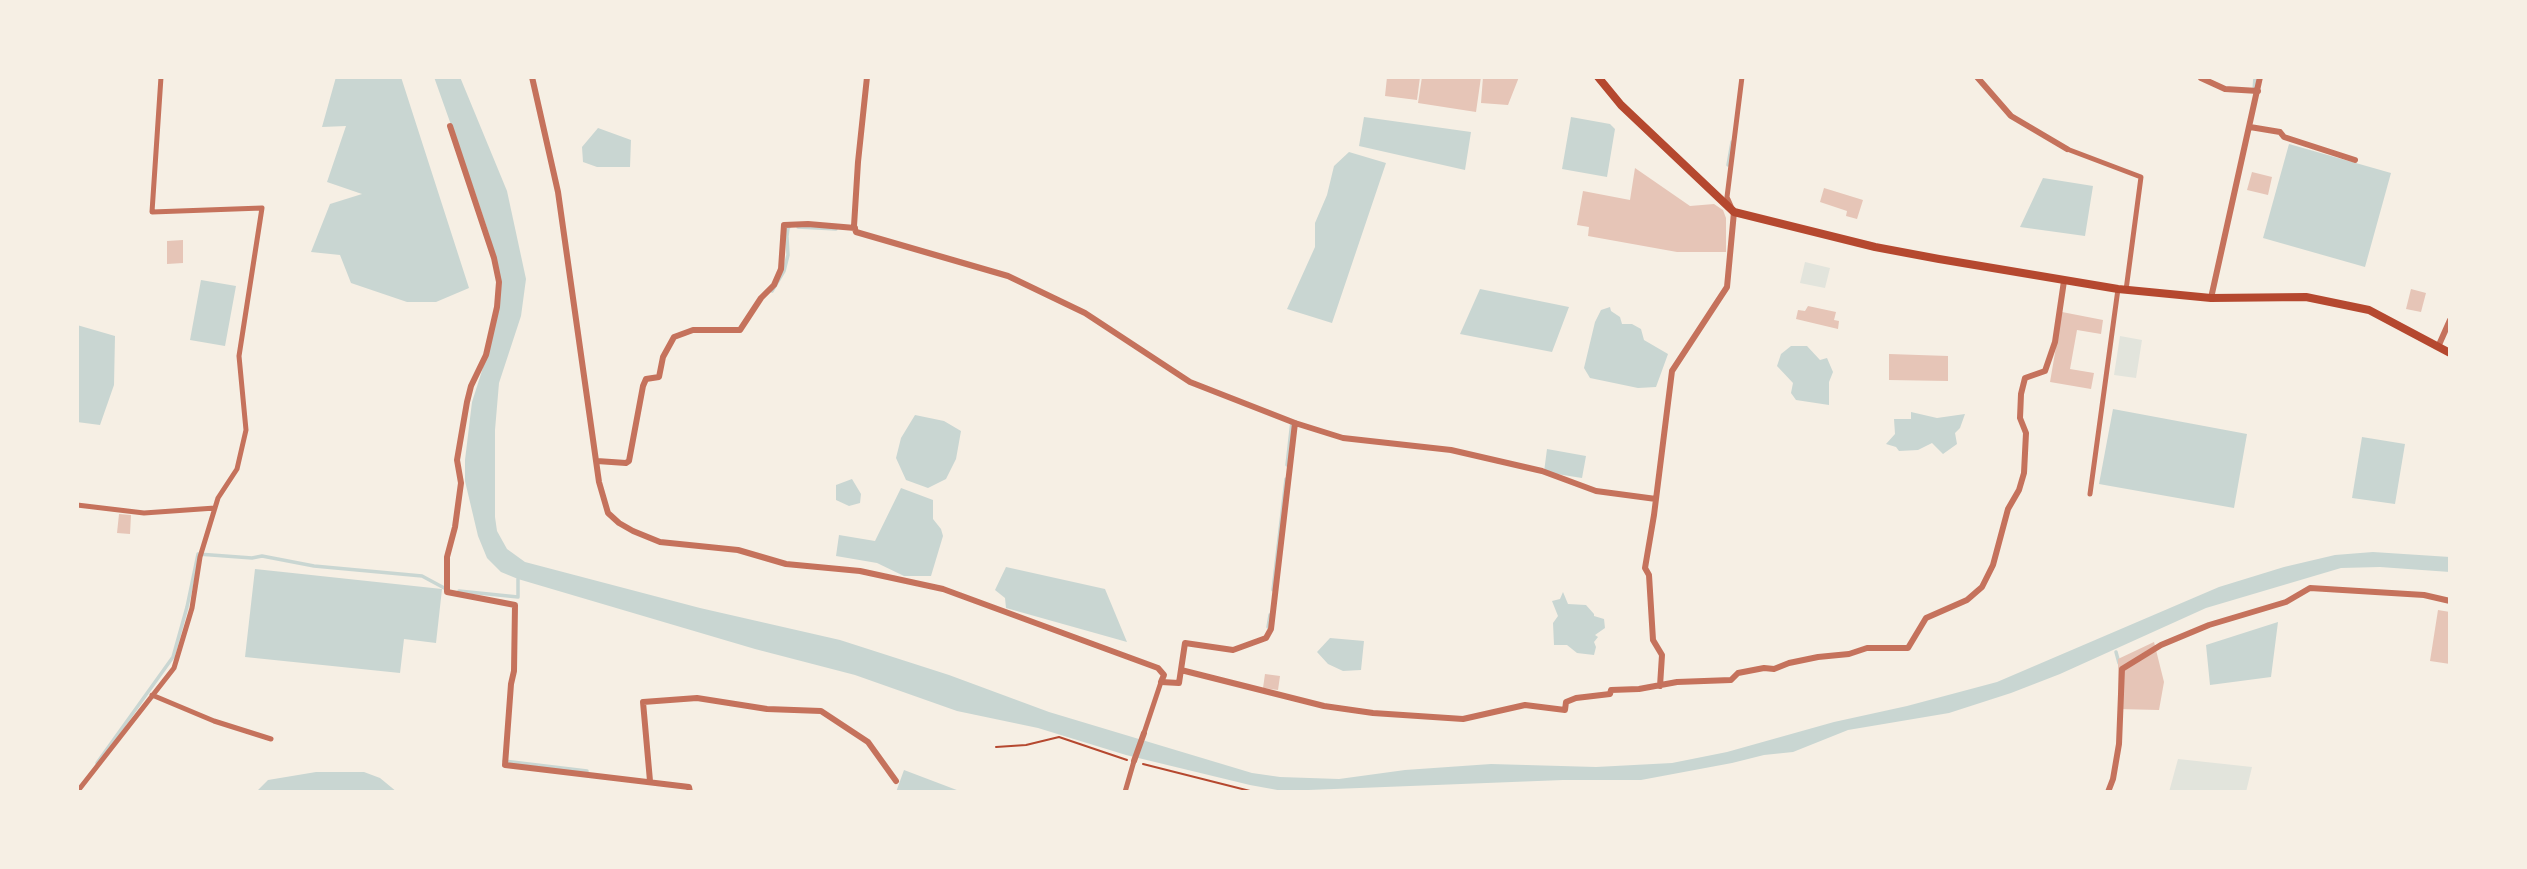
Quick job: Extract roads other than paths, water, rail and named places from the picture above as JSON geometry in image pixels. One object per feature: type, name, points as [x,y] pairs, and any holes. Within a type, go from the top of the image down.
[{"type":"highway","points":[[1598,77],[1621,105],[1734,212],[1875,247],[2064,281],[2211,298],[2306,297],[2370,310],[2450,353]]},
{"type":"street","points":[[77,792],[167,678],[178,657],[192,608],[200,557],[218,498],[237,469],[246,430],[239,356],[262,208],[152,212],[161,77]]},
{"type":"street","points":[[532,77],[558,192],[587,405],[599,482],[608,513],[619,523],[648,537],[681,545],[737,550],[786,564],[860,571],[943,589],[1158,668],[1164,675],[1125,792]]},
{"type":"street","points":[[867,77],[858,162],[856,232],[1008,276],[1086,313],[1190,382],[1343,438],[1451,450],[1542,471],[1596,491],[1656,499]]},
{"type":"street","points":[[1660,686],[1661,655],[1653,640],[1649,575],[1645,568],[1672,371],[1727,287],[1734,212],[1727,197],[1742,77]]},
{"type":"street","points":[[1977,77],[2011,116],[2067,149],[2141,177],[2090,494]]},
{"type":"street","points":[[2211,298],[2260,77]]},
{"type":"street","points":[[2201,78],[2225,89],[2258,91]]},
{"type":"street","points":[[450,126],[469,178],[499,282],[486,355],[471,386],[457,460],[461,482],[455,527],[447,557],[447,592],[515,605],[514,671],[510,684],[505,765],[650,781],[689,787],[690,792]]},
{"type":"street","points":[[2250,127],[2280,132],[2284,136],[2355,160]]},
{"type":"street","points":[[597,460],[629,461],[643,386],[646,379],[659,377],[663,357],[674,337],[693,330],[740,330],[761,298],[774,285],[781,269],[784,225],[855,228]]},
{"type":"street","points":[[1181,670],[1324,706],[1373,713],[1462,719],[1525,705],[1565,710],[1566,702],[1576,698],[1610,694],[1611,690],[1677,682],[1731,680],[1738,673],[1774,669],[1789,663],[1867,649],[1908,648],[1926,618],[1967,600],[1982,587],[1993,565],[2008,509],[2019,490],[2024,473],[2026,433],[2020,418],[2025,378],[2045,371],[2055,342],[2064,281]]},
{"type":"street","points":[[2438,346],[2450,320]]},
{"type":"street","points":[[1161,682],[1179,683],[1185,643],[1233,650],[1266,638],[1271,629],[1296,422]]},
{"type":"street","points":[[77,505],[144,513],[215,508]]},
{"type":"street","points":[[2108,792],[2119,744],[2122,669],[2161,645],[2209,625],[2286,602],[2310,588],[2424,595],[2450,601]]},
{"type":"street","points":[[152,695],[204,717],[271,739]]},
{"type":"street","points":[[650,781],[643,702],[697,698],[767,709],[821,711],[868,742],[897,781]]},
{"type":"waterway","points":[[2254,91],[2255,77]]},
{"type":"waterway","points":[[1728,165],[1732,142]]},
{"type":"waterway","points":[[782,236],[787,236],[790,226]]},
{"type":"waterway","points":[[798,227],[836,229]]},
{"type":"waterway","points":[[772,291],[784,271],[788,255],[787,237]]},
{"type":"waterway","points":[[1287,465],[1292,421]]},
{"type":"waterway","points":[[1273,590],[1286,479]]},
{"type":"waterway","points":[[97,763],[173,657],[198,554],[252,558],[262,556],[314,566],[422,576],[448,590]]},
{"type":"waterway","points":[[459,591],[518,597],[518,579]]},
{"type":"waterway","points":[[1268,627],[1270,615]]},
{"type":"waterway","points":[[2116,652],[2119,663]]},
{"type":"waterway","points":[[504,761],[587,771],[587,774]]}]
